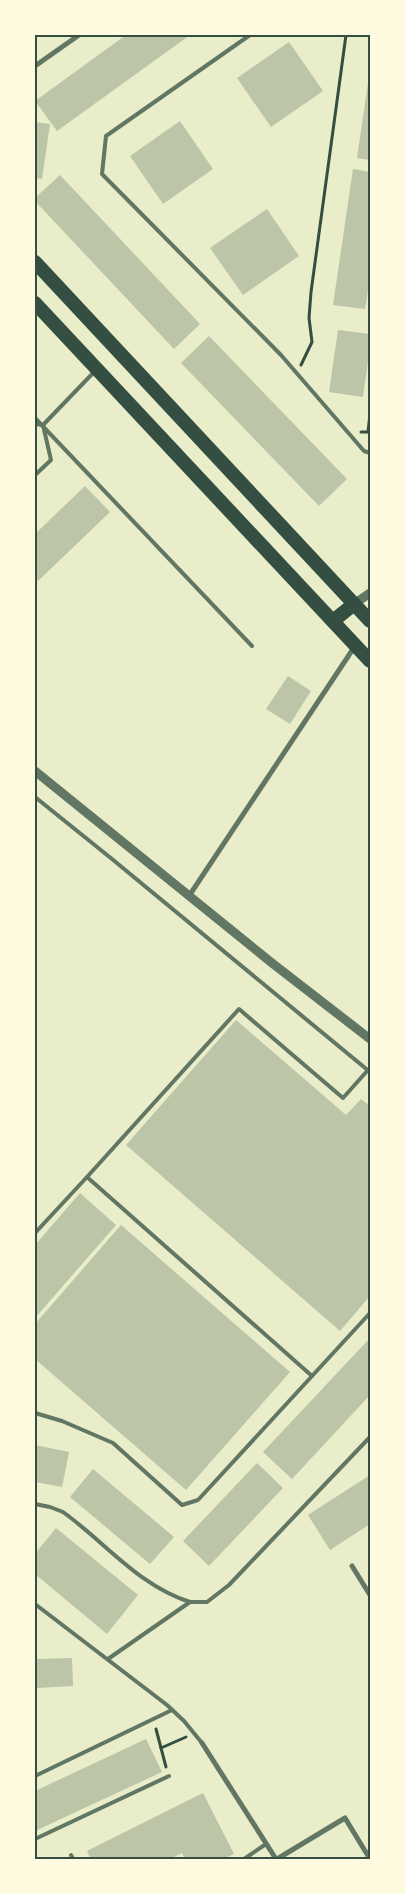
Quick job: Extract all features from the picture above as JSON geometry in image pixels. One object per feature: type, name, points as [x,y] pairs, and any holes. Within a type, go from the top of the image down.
[{"type":"highway","points":[[35,262],[370,621]]},
{"type":"highway","points":[[35,302],[370,661]]},
{"type":"highway","points":[[333,621],[354,604]]},
{"type":"street","points":[[35,66],[78,35]]},
{"type":"street","points":[[354,604],[370,594]]},
{"type":"street","points":[[189,896],[356,646]]},
{"type":"street","points":[[35,771],[65,798],[370,1039]]},
{"type":"street","points":[[352,1566],[370,1595]]},
{"type":"street","points":[[202,1743],[276,1859],[345,1818],[370,1859]]},
{"type":"lane","points":[[250,35],[106,136],[102,174],[274,348],[364,451],[370,453]]},
{"type":"lane","points":[[43,425],[97,369]]},
{"type":"lane","points":[[35,418],[252,646]]},
{"type":"lane","points":[[35,424],[43,425]]},
{"type":"lane","points":[[35,475],[51,460],[43,425]]},
{"type":"lane","points":[[35,797],[369,1071],[343,1098],[239,1009],[35,1234]]},
{"type":"lane","points":[[87,1176],[312,1376]]},
{"type":"lane","points":[[35,1413],[62,1420],[113,1443],[182,1505],[198,1500],[370,1313]]},
{"type":"lane","points":[[35,1504],[63,1512],[150,1583],[171,1596],[190,1602],[207,1602],[229,1585],[370,1437]]},
{"type":"lane","points":[[108,1659],[190,1602]]},
{"type":"lane","points":[[35,1604],[172,1710],[202,1743]]},
{"type":"lane","points":[[35,1776],[172,1710]]},
{"type":"lane","points":[[35,1839],[169,1776]]},
{"type":"lane","points":[[244,1859],[266,1844]]},
{"type":"path","points":[[297,375],[312,342],[309,318],[311,292],[346,35]]},
{"type":"path","points":[[368,432],[370,414]]},
{"type":"path","points":[[153,1719],[169,1776]]},
{"type":"path","points":[[161,1748],[194,1733]]},
{"type":"building","points":[[126,35],[190,35],[57,131],[35,101]]},
{"type":"building","points":[[289,42],[323,91],[271,127],[237,78]]},
{"type":"building","points":[[370,77],[370,160],[357,158]]},
{"type":"building","points":[[180,121],[213,169],[163,204],[130,156]]},
{"type":"building","points":[[35,122],[50,124],[42,179],[35,178]]},
{"type":"building","points":[[353,169],[370,172],[370,278],[365,309],[333,305]]},
{"type":"building","points":[[60,175],[200,324],[174,349],[35,201],[35,198]]},
{"type":"building","points":[[267,209],[299,256],[243,295],[210,248]]},
{"type":"building","points":[[338,330],[370,334],[363,397],[329,392]]},
{"type":"building","points":[[209,336],[347,479],[319,506],[181,363]]},
{"type":"building","points":[[85,486],[110,512],[38,581],[35,578],[35,534]]},
{"type":"building","points":[[288,676],[311,691],[290,724],[266,709]]},
{"type":"building","points":[[236,1020],[346,1115],[361,1099],[370,1106],[370,1296],[340,1331],[126,1145]]},
{"type":"building","points":[[80,1193],[116,1225],[35,1318],[35,1245]]},
{"type":"building","points":[[121,1225],[290,1372],[186,1490],[35,1359],[35,1324]]},
{"type":"building","points":[[370,1338],[370,1395],[292,1479],[263,1452]]},
{"type":"building","points":[[35,1445],[69,1452],[62,1487],[35,1482]]},
{"type":"building","points":[[257,1463],[283,1488],[209,1566],[183,1541]]},
{"type":"building","points":[[93,1469],[174,1537],[150,1564],[70,1497]]},
{"type":"building","points":[[370,1475],[370,1524],[330,1550],[308,1515]]},
{"type":"building","points":[[56,1528],[138,1595],[107,1634],[35,1574],[35,1554]]},
{"type":"building","points":[[72,1658],[73,1686],[37,1688],[37,1659]]},
{"type":"building","points":[[146,1739],[162,1772],[35,1831],[35,1791]]},
{"type":"building","points":[[203,1793],[234,1854],[223,1859],[185,1859],[182,1853],[170,1859],[91,1859],[87,1851]]}]
